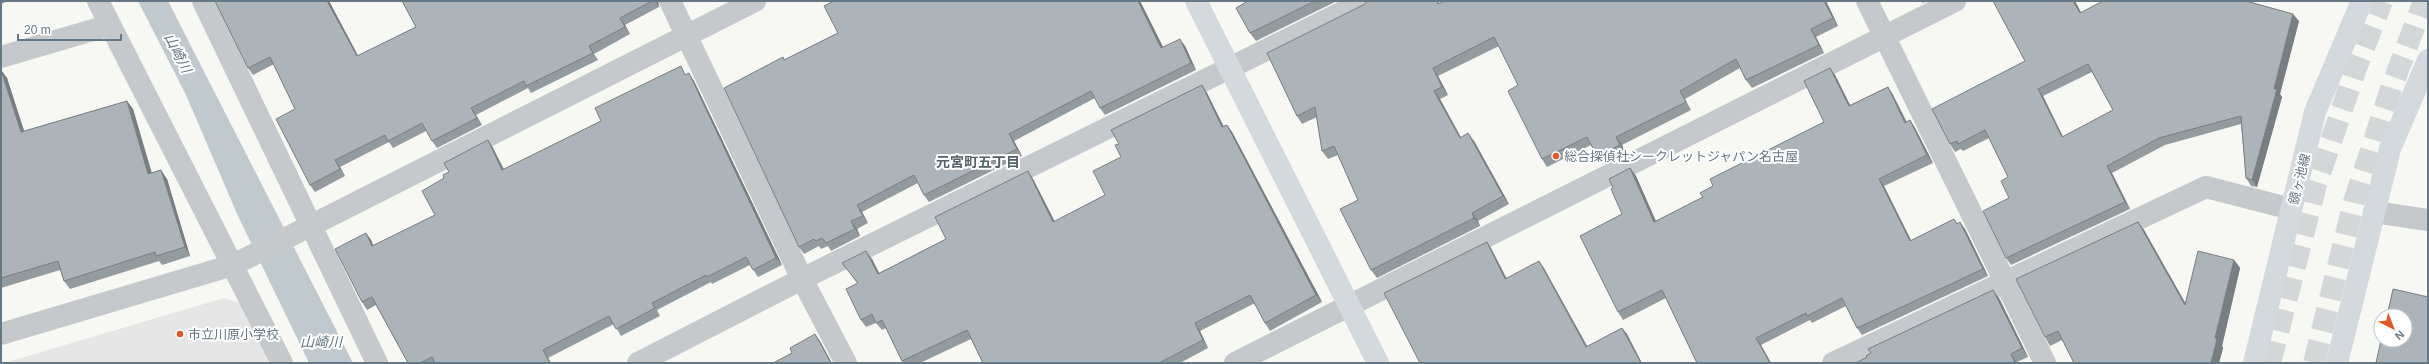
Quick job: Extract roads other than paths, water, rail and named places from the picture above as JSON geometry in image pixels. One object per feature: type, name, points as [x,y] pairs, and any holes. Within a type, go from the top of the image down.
[{"type":"street","points":[[98,1],[282,363]]},
{"type":"street","points":[[203,1],[312,225],[377,363]]},
{"type":"street","points":[[670,1],[687,34],[802,279],[846,363]]},
{"type":"street","points":[[1,334],[233,265],[687,34],[755,1]]},
{"type":"street","points":[[1196,1],[1378,363]]},
{"type":"street","points":[[638,363],[802,279],[1364,1]]},
{"type":"street","points":[[1867,1],[2045,363]]},
{"type":"street","points":[[1235,363],[1955,1]]},
{"type":"street","name":"鏡ヶ池線","points":[[2254,363],[2315,112],[2362,1]]},
{"type":"street","points":[[1,57],[110,25]]},
{"type":"street","points":[[2337,363],[2390,149],[2428,60]]},
{"type":"street","points":[[1833,363],[2206,187],[2292,209]]},
{"type":"street","points":[[2374,212],[2428,220]]},
{"type":"water","name":"山崎川","points":[[138,1],[168,1],[353,363],[309,363],[238,216],[186,95]]},
{"type":"tunnel","points":[[2270,363],[2316,185],[2355,71],[2382,1]]},
{"type":"tunnel","points":[[2314,363],[2354,202],[2392,86],[2424,1]]},
{"type":"place","name":"総合探偵社シークレットジャパン名古屋","points":[[1556,156]]},
{"type":"place","name":"市立川原小学校","points":[[180,334]]},
{"type":"district","name":"元宮町五丁目","points":[[978,162]]}]
